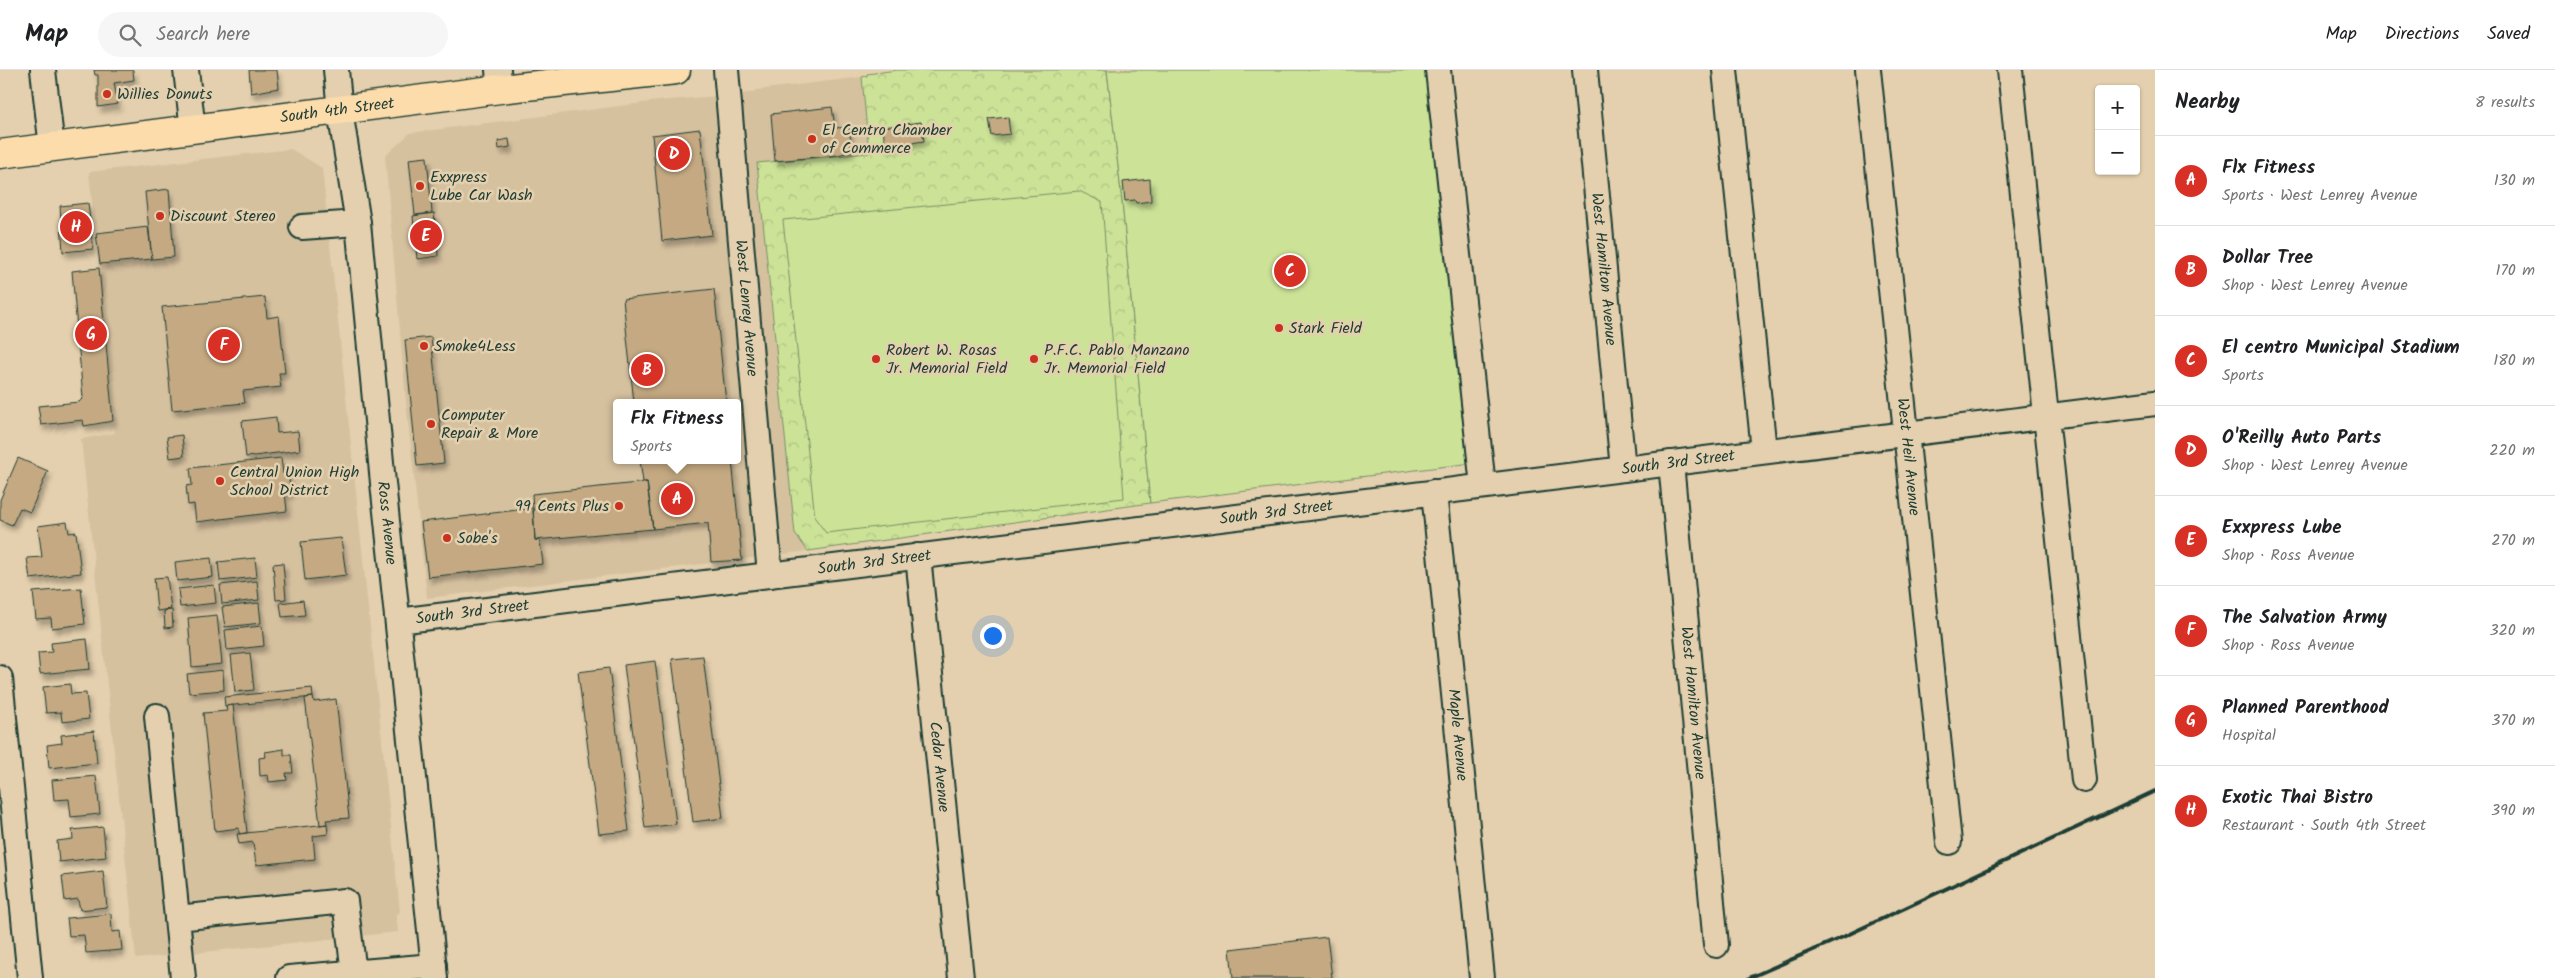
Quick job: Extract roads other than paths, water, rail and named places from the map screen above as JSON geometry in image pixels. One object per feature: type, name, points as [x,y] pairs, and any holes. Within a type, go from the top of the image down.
[{"type":"main road","name":"South 4th Street","points":[[0,154],[340,111],[499,79],[676,70]]},
{"type":"street","points":[[43,70],[52,148]]},
{"type":"street","points":[[186,70],[193,130]]},
{"type":"street","name":"Ross Avenue","points":[[336,70],[340,111],[358,223],[434,972]]},
{"type":"street","name":"West Lenrey Avenue","points":[[726,70],[770,575]]},
{"type":"street","points":[[1438,70],[1483,486]]},
{"type":"street","name":"West Hamilton Avenue","points":[[1585,70],[1623,469]]},
{"type":"street","points":[[1725,70],[1764,451]]},
{"type":"street","name":"West Heil Avenue","points":[[1868,70],[1949,842]]},
{"type":"street","points":[[2010,70],[2084,780]]},
{"type":"street","points":[[302,226],[358,223]]},
{"type":"street","name":"South 3rd Street","points":[[398,621],[2155,403]]},
{"type":"street","name":"West Hamilton Avenue","points":[[1671,463],[1716,945]]},
{"type":"street","name":"Maple Avenue","points":[[1434,492],[1482,978]]},
{"type":"street","name":"Cedar Avenue","points":[[918,556],[961,978]]},
{"type":"street","points":[[0,678],[30,978]]},
{"type":"street","points":[[157,716],[183,978]]},
{"type":"street","points":[[177,918],[345,902],[354,972]]},
{"type":"street","points":[[288,978],[354,972],[434,972]]},
{"type":"railway","points":[[1749,978],[1843,937],[2155,791]]},
{"type":"place","name":"Willies Donuts","points":[[107,94]]},
{"type":"place","name":"El Centro Chamber of Commerce","points":[[812,139]]},
{"type":"place","name":"O'Reilly Auto Parts","points":[[674,154]]},
{"type":"place","name":"Exxpress Lube Car Wash","points":[[420,186]]},
{"type":"place","name":"Discount Stereo","points":[[160,216]]},
{"type":"place","name":"Exotic Thai Bistro","points":[[76,227]]},
{"type":"place","name":"Exxpress Lube","points":[[426,236]]},
{"type":"place","name":"El centro Municipal Stadium","points":[[1290,271]]},
{"type":"place","name":"Stark Field","points":[[1279,328]]},
{"type":"place","name":"Planned Parenthood","points":[[91,334]]},
{"type":"place","name":"The Salvation Army","points":[[224,345]]},
{"type":"place","name":"Smoke4Less","points":[[424,346]]},
{"type":"place","name":"Robert W. Rosas Jr. Memorial Field","points":[[876,359]]},
{"type":"place","name":"P.F.C. Pablo Manzano Jr. Memorial Field","points":[[1034,359]]},
{"type":"place","name":"Dollar Tree","points":[[647,370]]},
{"type":"place","name":"Computer Repair & More","points":[[431,424]]},
{"type":"place","name":"Central Union High School District","points":[[220,481]]},
{"type":"place","name":"Flx Fitness","points":[[677,499]]},
{"type":"place","name":"99 Cents Plus","points":[[619,506]]},
{"type":"place","name":"Sobe's","points":[[447,538]]}]
